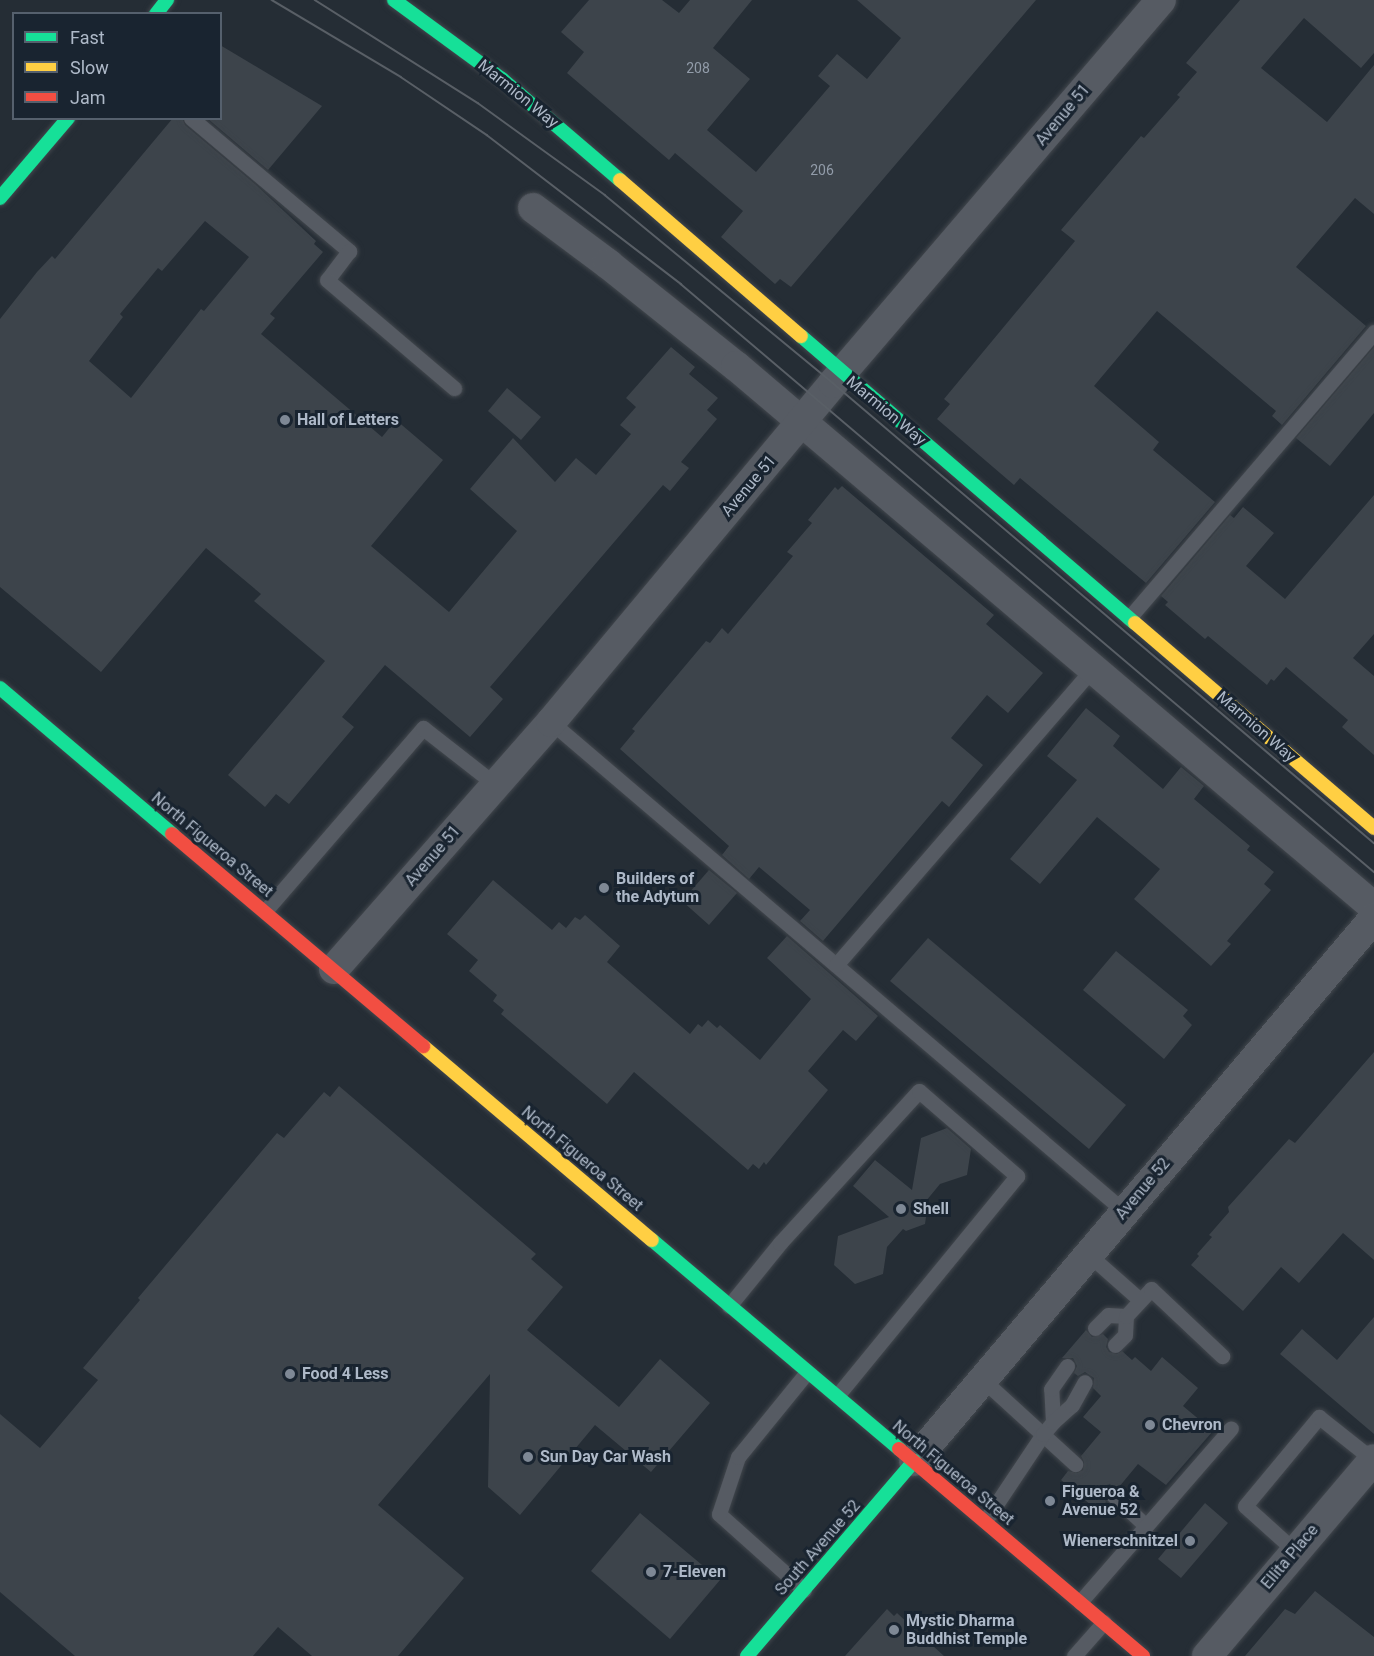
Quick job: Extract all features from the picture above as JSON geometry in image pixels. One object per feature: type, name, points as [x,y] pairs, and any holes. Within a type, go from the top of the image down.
[{"type":"street","points":[[158,12],[167,0]]},
{"type":"street","name":"Marmion Way","points":[[394,0],[502,79],[842,374],[1374,828]]},
{"type":"street","name":"Avenue 51","points":[[334,969],[551,722],[842,374],[1161,0]]},
{"type":"street","points":[[0,198],[66,120]]},
{"type":"street","points":[[532,208],[608,264],[803,421],[1374,907]]},
{"type":"street","name":"North Figueroa Street","points":[[0,688],[1143,1656]]},
{"type":"street","name":"Avenue 52","points":[[914,1461],[1374,918]]},
{"type":"street","name":"Ellita Place","points":[[1207,1656],[1374,1460]]},
{"type":"street","name":"South Avenue 52","points":[[747,1656],[914,1461]]},
{"type":"lane","points":[[193,120],[349,251],[327,280],[454,388]]},
{"type":"lane","points":[[1129,618],[1374,332]]},
{"type":"lane","points":[[836,965],[1093,668]]},
{"type":"lane","points":[[551,722],[1124,1211]]},
{"type":"lane","points":[[265,911],[423,728],[496,785]]},
{"type":"lane","points":[[729,1306],[780,1243],[919,1091],[1017,1176],[837,1396]]},
{"type":"lane","points":[[1088,1254],[1145,1294],[1222,1356]]},
{"type":"lane","points":[[1115,1345],[1125,1335],[1126,1316],[1145,1294]]},
{"type":"lane","points":[[1095,1328],[1108,1315],[1126,1316]]},
{"type":"lane","points":[[1053,1422],[1051,1389],[1067,1366]]},
{"type":"lane","points":[[804,1590],[719,1515],[738,1456],[807,1372]]},
{"type":"lane","points":[[983,1380],[1074,1464]]},
{"type":"lane","points":[[985,1521],[1043,1434],[1072,1405],[1085,1382]]},
{"type":"lane","points":[[1295,1551],[1245,1506],[1319,1417],[1374,1460]]},
{"type":"lane","points":[[1080,1602],[1231,1428]]},
{"type":"lane","points":[[1113,1495],[1145,1525]]},
{"type":"lane","points":[[1074,1656],[1104,1622]]},
{"type":"building","points":[[589,0],[662,0],[679,13],[690,0],[752,0],[713,48],[750,79],[707,130],[756,172],[830,86],[818,76],[837,54],[867,79],[901,38],[857,0],[1036,0],[791,287],[780,279],[775,284],[721,237],[743,211],[675,153],[669,160],[567,73],[584,52],[561,32]]},
{"type":"building","points":[[1240,0],[1374,0],[1374,53],[1361,68],[1304,18],[1261,68],[1327,122],[1374,65],[1374,214],[1355,198],[1296,267],[1366,326],[1282,425],[1272,416],[1276,411],[1157,311],[1094,386],[1159,442],[1153,450],[1215,502],[1146,583],[1020,478],[1014,485],[937,419],[950,404],[944,399],[1075,241],[1061,230],[1141,136],[1144,138],[1180,97],[1177,95],[1197,72],[1186,63]]},
{"type":"building","points":[[222,46],[322,106],[268,170],[209,120],[222,120]]},
{"type":"building","points":[[171,120],[183,120],[185,125],[255,184],[316,241],[314,244],[323,252],[270,314],[275,318],[261,334],[382,437],[396,420],[443,460],[371,546],[449,612],[517,531],[470,489],[513,438],[555,482],[576,458],[596,475],[631,434],[620,425],[636,407],[626,398],[671,347],[695,367],[689,374],[718,398],[707,410],[717,419],[681,462],[689,468],[670,491],[663,485],[490,687],[503,699],[470,737],[385,665],[342,717],[354,727],[289,804],[276,794],[265,807],[228,775],[325,661],[254,601],[261,594],[206,548],[101,672],[0,587],[0,319],[52,256],[55,259]],"holes":[[[205,221],[249,257],[204,311],[201,309],[131,398],[89,361],[123,317],[120,314],[158,268],[162,271]]]},
{"type":"building","points":[[1374,347],[1374,413],[1330,466],[1296,438]]},
{"type":"building","points":[[507,388],[541,417],[521,440],[488,411]]},
{"type":"building","points":[[842,486],[994,615],[986,624],[1043,673],[1008,713],[987,695],[951,738],[983,765],[949,807],[942,801],[823,941],[800,921],[810,910],[759,867],[749,879],[722,855],[729,846],[620,749],[635,731],[632,729],[706,641],[710,643],[722,628],[728,634],[793,556],[787,552],[812,523],[808,520],[835,487],[838,490]]},
{"type":"building","points":[[1374,495],[1374,634],[1353,658],[1374,676],[1374,755],[1342,727],[1348,720],[1286,667],[1274,681],[1271,679],[1267,685],[1208,636],[1205,639],[1165,605],[1168,602],[1161,596],[1230,515],[1234,518],[1243,507],[1274,533],[1246,566],[1285,599]]},
{"type":"building","points":[[1086,708],[1120,736],[1113,746],[1163,789],[1181,767],[1204,786],[1194,799],[1250,846],[1247,850],[1274,872],[1264,884],[1271,890],[1227,941],[1231,944],[1211,966],[1134,899],[1160,869],[1097,817],[1040,884],[1010,859],[1077,780],[1047,756]]},
{"type":"building","points":[[709,870],[737,893],[709,925],[682,901]]},
{"type":"building","points":[[493,880],[552,930],[559,922],[566,928],[575,917],[580,920],[585,915],[620,946],[607,962],[690,1034],[698,1024],[702,1027],[708,1020],[717,1028],[720,1025],[760,1060],[811,999],[767,958],[787,936],[878,1016],[856,1041],[843,1030],[808,1071],[828,1090],[766,1165],[764,1162],[759,1169],[753,1164],[748,1170],[634,1072],[607,1104],[501,1014],[504,1010],[493,1001],[497,995],[469,971],[478,960],[447,934]]},
{"type":"building","points":[[928,938],[1126,1105],[1089,1149],[890,981]]},
{"type":"building","points":[[1116,951],[1188,1010],[1183,1016],[1192,1025],[1164,1059],[1083,990]]},
{"type":"building","points":[[1374,1052],[1374,1260],[1343,1233],[1299,1283],[1281,1267],[1243,1311],[1191,1265],[1199,1256],[1197,1254],[1212,1237],[1209,1235],[1229,1212],[1228,1207],[1289,1139],[1295,1143]]},
{"type":"building","name":"Food 4 Less","points":[[339,1086],[536,1254],[531,1259],[563,1287],[527,1330],[619,1407],[660,1359],[710,1403],[651,1472],[595,1425],[520,1515],[488,1487],[490,1374],[378,1505],[464,1578],[398,1656],[312,1656],[278,1627],[253,1656],[75,1656],[0,1592],[0,1414],[40,1448],[98,1380],[83,1368],[140,1300],[138,1298],[277,1133],[284,1138],[324,1092],[330,1097]]},
{"type":"building","name":"Shell","points":[[947,1128],[971,1149],[967,1175],[940,1184],[926,1201],[928,1203],[925,1224],[906,1231],[903,1229],[887,1247],[883,1274],[855,1284],[834,1265],[838,1236],[889,1217],[853,1186],[875,1160],[912,1190],[921,1138]]},
{"type":"building","points":[[1374,1317],[1374,1434],[1280,1354],[1302,1329],[1337,1360]]},
{"type":"building","name":"Chevron","points":[[1086,1330],[1092,1337],[1103,1334],[1108,1339],[1106,1347],[1109,1352],[1117,1354],[1122,1351],[1132,1360],[1135,1357],[1151,1371],[1162,1357],[1198,1388],[1183,1406],[1213,1431],[1166,1485],[1138,1464],[1119,1487],[1111,1486],[1106,1489],[1104,1497],[1106,1502],[1098,1511],[1061,1480],[1068,1471],[1077,1473],[1083,1470],[1084,1462],[1081,1456],[1101,1432],[1083,1417],[1101,1396],[1093,1388],[1094,1378],[1085,1372],[1078,1376],[1074,1373],[1077,1366],[1073,1358],[1062,1358]]},
{"type":"building","name":"Wienerschnitzel","points":[[1205,1503],[1228,1523],[1181,1578],[1158,1559]]},
{"type":"building","name":"7-Eleven","points":[[640,1513],[720,1580],[670,1639],[591,1571]]},
{"type":"building","points":[[1315,1591],[1374,1637],[1374,1656],[1245,1656],[1285,1609],[1295,1614]]},
{"type":"building","name":"Mystic Dharma Buddhist Temple","points":[[887,1609],[894,1616],[897,1613],[944,1656],[845,1656]]},
{"type":"tram line","points":[[272,0],[401,77],[487,135],[681,284],[1374,872]]},
{"type":"tram line","points":[[315,0],[478,103],[605,195],[833,383],[1374,843]]},
{"type":"traffic: fast","points":[[158,12],[167,0]]},
{"type":"traffic: fast","points":[[394,0],[502,79],[620,180]]},
{"type":"traffic: fast","points":[[0,198],[66,120]]},
{"type":"traffic: fast","points":[[801,336],[1135,623]]},
{"type":"traffic: fast","points":[[0,688],[172,834]]},
{"type":"traffic: fast","points":[[652,1240],[899,1449]]},
{"type":"traffic: fast","points":[[747,1656],[914,1461]]},
{"type":"traffic: slow","points":[[620,180],[801,336]]},
{"type":"traffic: slow","points":[[1135,623],[1374,828]]},
{"type":"traffic: slow","points":[[423,1046],[652,1240]]},
{"type":"traffic: jam","points":[[172,834],[423,1046]]},
{"type":"traffic: jam","points":[[899,1449],[1143,1656]]},
{"type":"place","name":"Hall of Letters","points":[[285,420]]},
{"type":"place","name":"Builders of the Adytum","points":[[604,888]]},
{"type":"place","name":"Shell","points":[[901,1209]]},
{"type":"place","name":"Food 4 Less","points":[[290,1374]]},
{"type":"place","name":"Chevron","points":[[1150,1425]]},
{"type":"place","name":"Sun Day Car Wash","points":[[528,1457]]},
{"type":"place","name":"Figueroa & Avenue 52","points":[[1050,1501]]},
{"type":"place","name":"Wienerschnitzel","points":[[1190,1541]]},
{"type":"place","name":"7-Eleven","points":[[651,1572]]},
{"type":"place","name":"Mystic Dharma Buddhist Temple","points":[[894,1630]]}]
